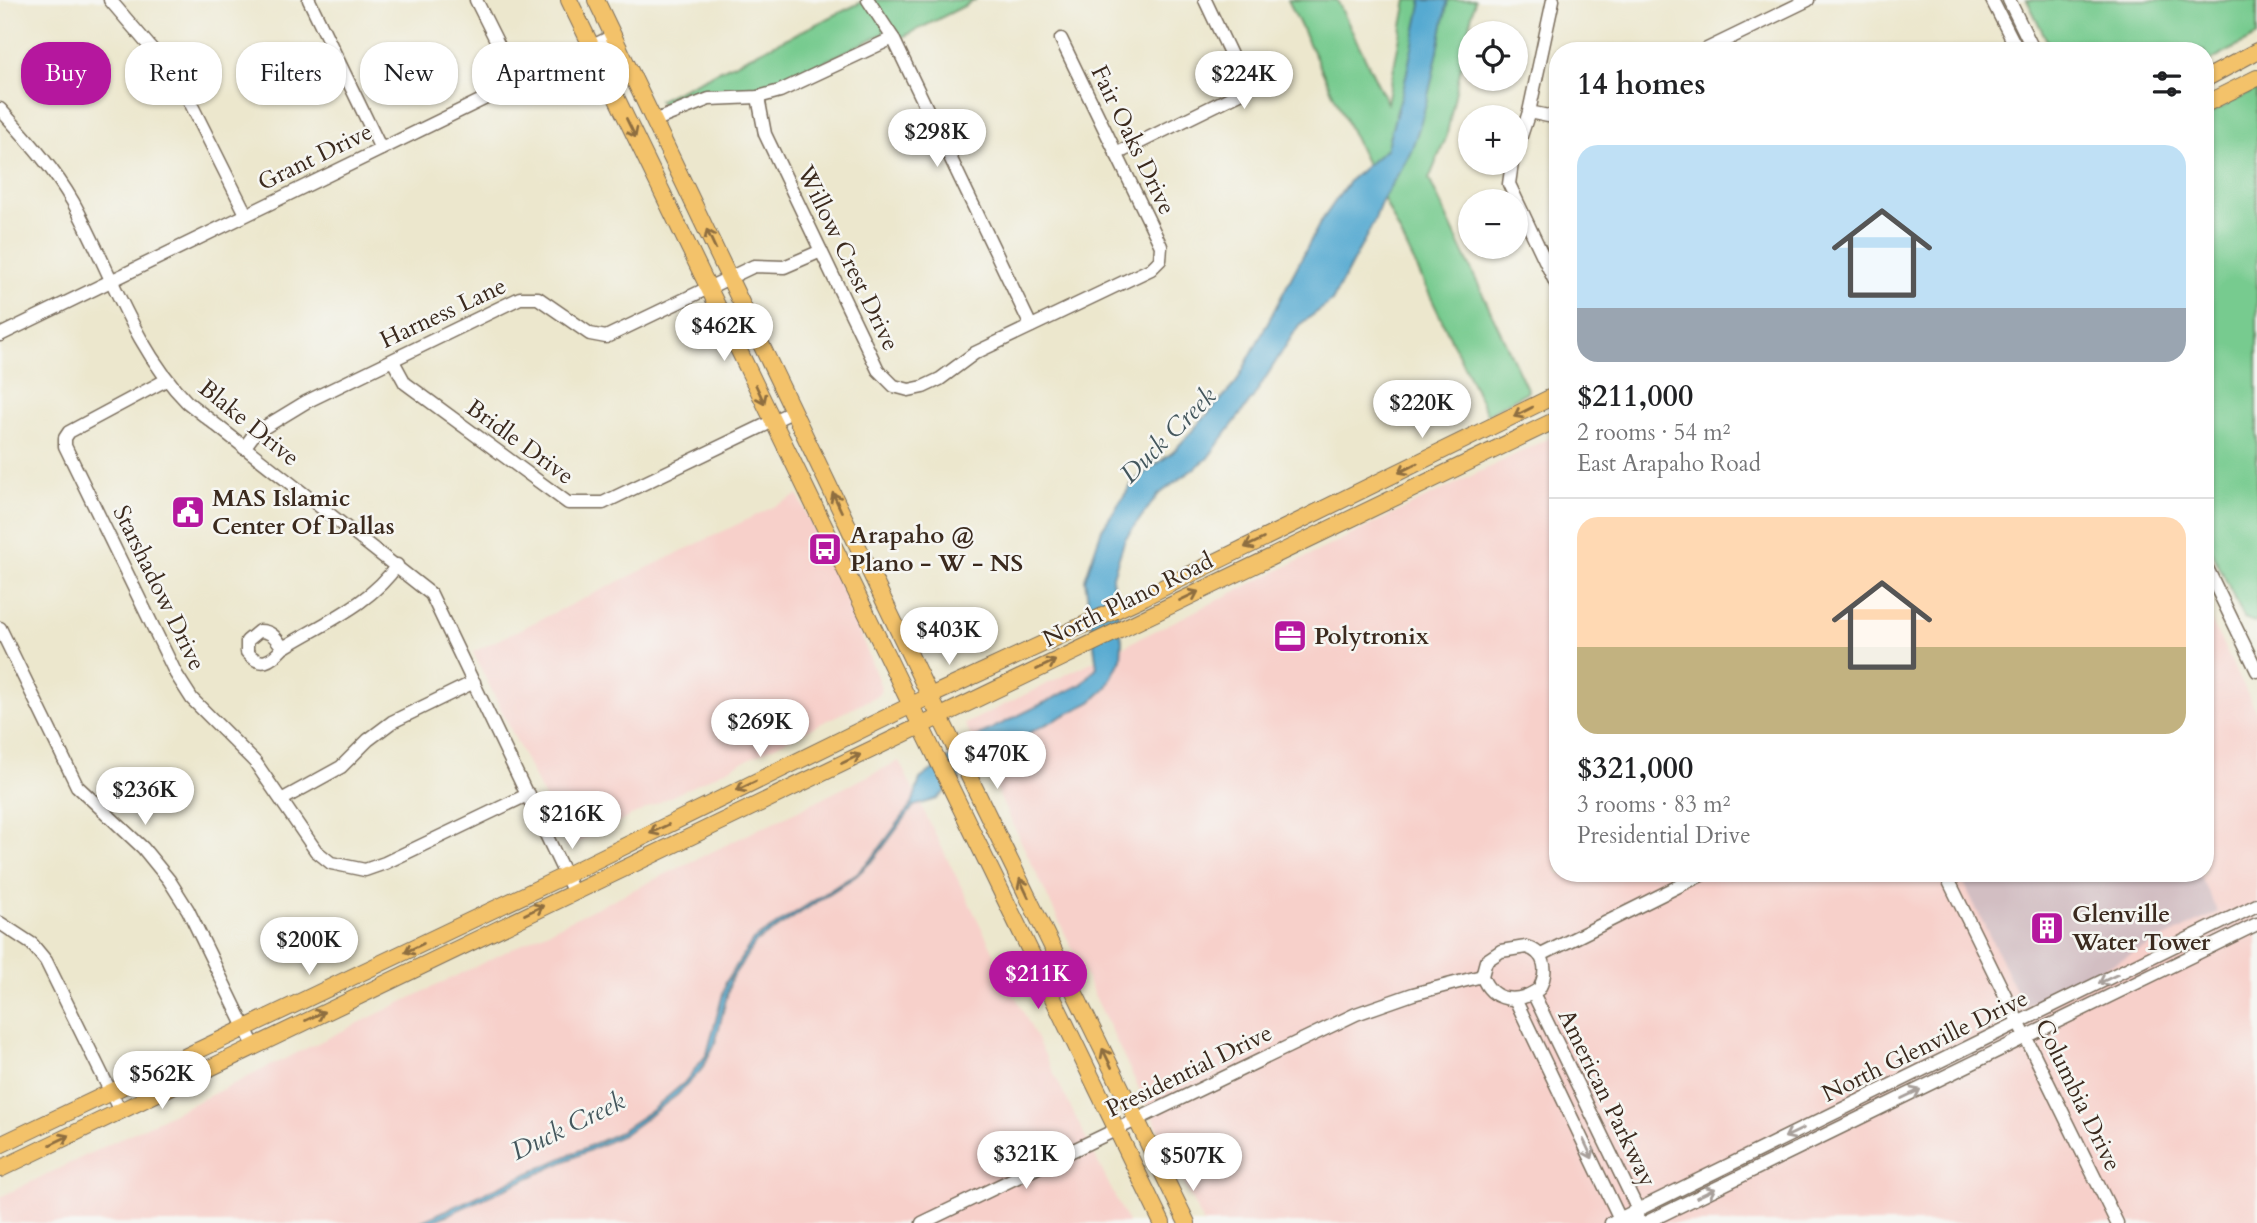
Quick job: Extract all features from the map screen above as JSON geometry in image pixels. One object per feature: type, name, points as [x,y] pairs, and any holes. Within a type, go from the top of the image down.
[{"type":"main road","points":[[569,0],[589,42]]},
{"type":"main road","points":[[596,0],[656,120],[930,696],[1188,1223]]},
{"type":"main road","points":[[2214,74],[2257,51]]},
{"type":"main road","points":[[2214,100],[2257,78]]},
{"type":"main road","points":[[619,105],[1161,1223]]},
{"type":"main road","points":[[667,202],[680,172]]},
{"type":"main road","name":"North Plano Road","points":[[0,1145],[566,875],[909,706],[1086,625],[1549,398]]},
{"type":"main road","name":"North Plano Road","points":[[0,1170],[573,891],[1549,423]]},
{"type":"main road","points":[[1488,429],[1497,448]]},
{"type":"main road","points":[[389,960],[397,977]]},
{"type":"street","points":[[110,0],[180,82],[246,214]]},
{"type":"street","points":[[309,0],[381,149]]},
{"type":"street","points":[[476,0],[497,42]]},
{"type":"street","points":[[868,0],[893,38],[1031,326]]},
{"type":"street","points":[[1116,154],[1242,92],[1244,86],[1240,74],[1205,0]]},
{"type":"street","points":[[1528,115],[1553,0]]},
{"type":"street","points":[[1722,42],[1808,0]]},
{"type":"street","points":[[1993,0],[2014,42]]},
{"type":"street","points":[[2009,0],[2030,42]]},
{"type":"street","name":"Grant Drive","points":[[601,42],[613,36]]},
{"type":"street","points":[[656,120],[709,99],[758,97],[780,91],[893,38]]},
{"type":"street","name":"Fair Oaks Drive","points":[[1062,39],[1161,246],[1160,260]]},
{"type":"street","name":"Willow Crest Drive","points":[[758,97],[765,134],[878,370],[894,386],[909,390],[940,379],[975,352],[1151,269],[1160,260]]},
{"type":"street","name":"Grant Drive","points":[[0,335],[472,104]]},
{"type":"street","name":"Blake Drive","points":[[0,108],[47,163],[66,192],[149,355],[166,380],[187,402],[431,594],[529,794],[573,891]]},
{"type":"street","points":[[1529,112],[1549,116]]},
{"type":"street","points":[[1510,175],[1509,184],[1549,269]]},
{"type":"street","name":"Harness Lane","points":[[244,448],[255,433],[271,421],[520,298],[538,298],[590,334],[606,337],[754,266],[785,267],[821,251]]},
{"type":"street","name":"Bridle Drive","points":[[393,360],[405,383],[568,503],[603,503],[794,411]]},
{"type":"street","name":"Starshadow Drive","points":[[166,380],[69,432],[65,438],[65,446],[176,674],[192,699],[255,762],[283,799],[316,851],[331,863],[365,870],[529,794]]},
{"type":"street","points":[[284,648],[367,596],[388,579],[397,565]]},
{"type":"street","points":[[2214,583],[2257,671]]},
{"type":"street","points":[[0,628],[77,786],[143,848],[169,880],[188,910],[254,1046]]},
{"type":"street","points":[[283,799],[341,767],[368,740],[392,722],[474,681]]},
{"type":"street","points":[[1541,955],[1687,882]]},
{"type":"street","name":"Columbia Drive","points":[[1949,882],[2117,1223]]},
{"type":"street","name":"North Glenville Drive","points":[[1620,1222],[1637,1217],[2257,905]]},
{"type":"street","points":[[0,923],[32,944],[46,961],[120,1111]]},
{"type":"street","name":"North Glenville Drive","points":[[1645,1223],[2257,924]]},
{"type":"street","points":[[2206,930],[2214,946]]},
{"type":"street","points":[[1526,947],[1541,955],[1545,970],[1543,981],[1533,993],[1506,1000],[1491,992],[1482,976],[1486,961],[1501,951],[1526,947]]},
{"type":"street","name":"Presidential Drive","points":[[922,1223],[1356,1014],[1413,994],[1482,976]]},
{"type":"street","name":"American Parkway","points":[[1533,993],[1637,1217]]},
{"type":"street","name":"American Parkway","points":[[1515,999],[1576,1123],[1620,1222]]},
{"type":"street","points":[[1548,1066],[1564,1058]]},
{"type":"street","points":[[1576,1123],[1592,1116]]},
{"type":"shaded area","points":[[1549,438],[1549,882],[2214,882],[2214,627],[2257,713],[2257,1223],[1203,1223],[965,724]]},
{"type":"shaded area","points":[[798,495],[847,600],[881,687],[879,695],[568,847],[473,652]]},
{"type":"shaded area","points":[[899,761],[1128,1223],[0,1223],[0,1197]]},
{"type":"shaded area","points":[[1963,882],[2203,882],[2218,912],[2024,1007]]},
{"type":"green space","points":[[866,0],[976,0],[901,38],[895,28],[767,89],[695,95],[663,109],[659,100]]},
{"type":"green space","points":[[1288,0],[1337,0],[1387,103],[1407,0],[1475,0],[1471,21],[1458,21],[1458,81],[1446,138],[1429,179],[1458,241],[1458,259],[1466,259],[1528,391],[1487,414]]},
{"type":"green space","points":[[2027,0],[2257,0],[2257,36],[2214,59],[2214,42],[2048,42]]},
{"type":"green space","points":[[2257,89],[2257,621],[2254,622],[2244,618],[2214,556],[2214,111]]},
{"type":"water","points":[[1422,0],[1448,0],[1429,93],[1408,157],[1382,201],[1375,220],[1332,301],[1299,325],[1254,396],[1207,459],[1158,495],[1125,539],[1112,579],[1122,640],[1121,659],[1107,687],[1091,702],[987,754],[937,799],[914,806],[875,858],[856,876],[756,942],[731,979],[715,1044],[701,1070],[677,1095],[623,1135],[429,1223],[418,1223],[616,1134],[652,1110],[684,1083],[707,1054],[726,982],[753,940],[857,873],[873,857],[912,804],[920,779],[981,734],[1082,684],[1097,667],[1085,579],[1102,529],[1134,481],[1173,452],[1236,383],[1320,223],[1350,180],[1386,149],[1404,86]]},
{"type":"place","name":"MAS Islamic Center Of Dallas","points":[[188,512]]},
{"type":"place","name":"Arapaho @ Plano - W - NS","points":[[825,549]]},
{"type":"place","name":"Polytronix","points":[[1290,636]]},
{"type":"place","name":"Glenville Water Tower","points":[[2047,928]]},
{"type":"water label","name":"Duck Creek","points":[[1168,435]]},
{"type":"water label","name":"Duck Creek","points":[[568,1126]]}]
